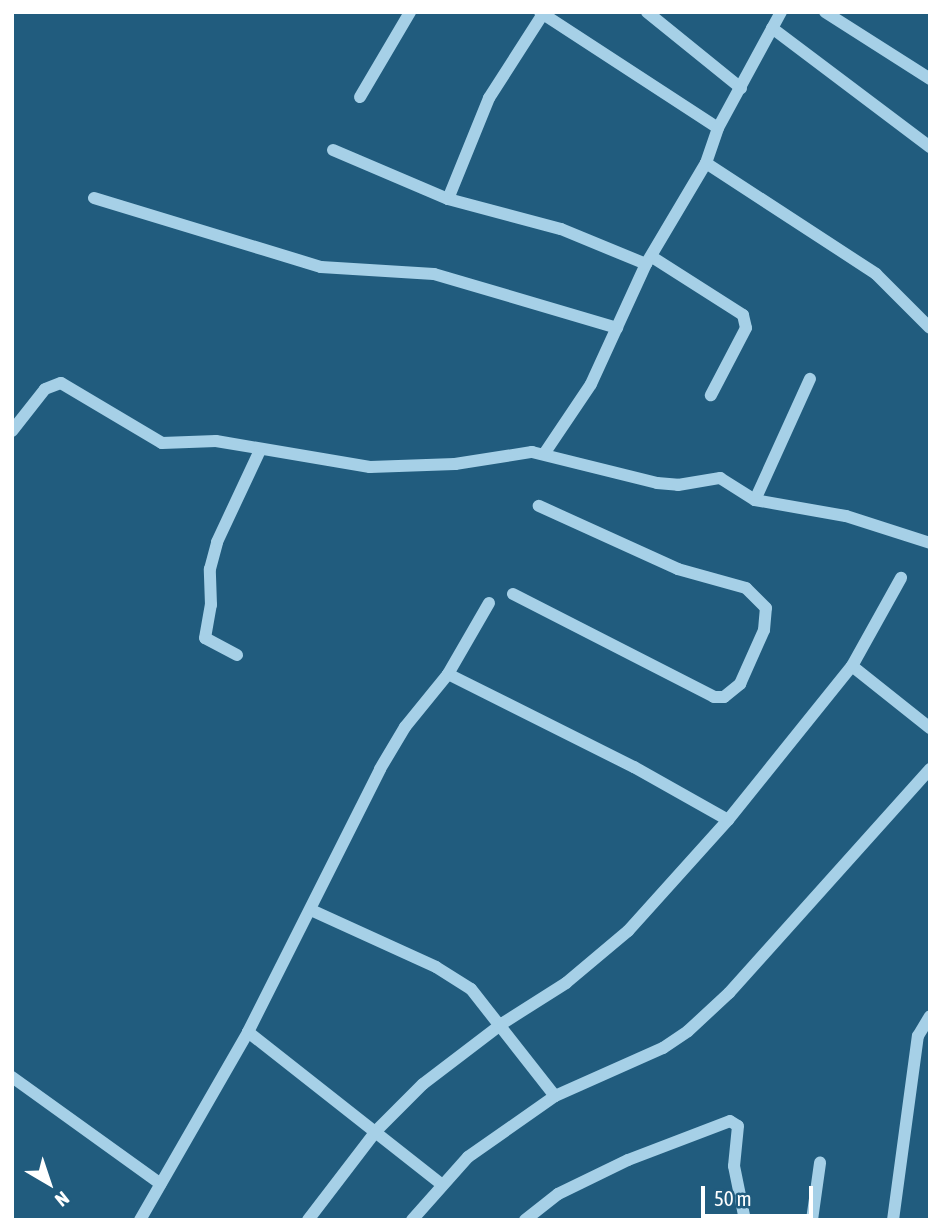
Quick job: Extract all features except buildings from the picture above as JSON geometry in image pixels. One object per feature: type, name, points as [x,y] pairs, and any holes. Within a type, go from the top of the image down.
[{"type":"street","points":[[360,97],[410,12]]},
{"type":"street","points":[[647,12],[741,88]]},
{"type":"street","points":[[544,454],[591,384],[649,260],[706,163],[718,128],[781,12]]},
{"type":"street","points":[[825,12],[930,79]]},
{"type":"street","points":[[448,199],[489,98],[541,13],[718,128]]},
{"type":"street","points":[[772,29],[930,147]]},
{"type":"street","points":[[332,150],[448,199],[561,229],[649,260],[743,316],[746,328],[711,396]]},
{"type":"street","points":[[706,163],[876,274],[930,328]]},
{"type":"street","points":[[94,198],[321,267],[434,274],[617,328]]},
{"type":"street","points":[[755,499],[810,379]]},
{"type":"street","points":[[12,431],[45,389],[61,383],[162,443],[216,442],[370,467],[544,454],[657,483],[720,478],[755,499],[846,516],[930,542]]},
{"type":"street","points":[[237,655],[205,638],[211,605],[210,569],[217,542],[260,450]]},
{"type":"street","points":[[513,594],[714,697],[723,697],[740,684],[764,630],[766,608],[746,588],[678,569],[539,506]]},
{"type":"street","points":[[308,1220],[376,1131],[423,1084],[503,1023],[566,983],[628,931],[729,820],[852,666],[901,578]]},
{"type":"street","points":[[140,1220],[248,1032],[380,769],[405,727],[448,674],[489,603]]},
{"type":"street","points":[[852,666],[930,728]]},
{"type":"street","points":[[448,674],[729,820]]},
{"type":"street","points":[[412,1220],[440,1184],[468,1157],[555,1096],[663,1048],[688,1031],[729,993],[930,769]]},
{"type":"street","points":[[311,910],[436,967],[471,989],[503,1023],[555,1096]]},
{"type":"street","points":[[893,1220],[918,1036],[930,1016]]},
{"type":"street","points":[[248,1032],[440,1184]]},
{"type":"street","points":[[12,1077],[161,1184]]},
{"type":"street","points":[[525,1220],[558,1194],[628,1160],[730,1121],[738,1126],[734,1166],[745,1220]]},
{"type":"street","points":[[812,1220],[820,1163]]}]
